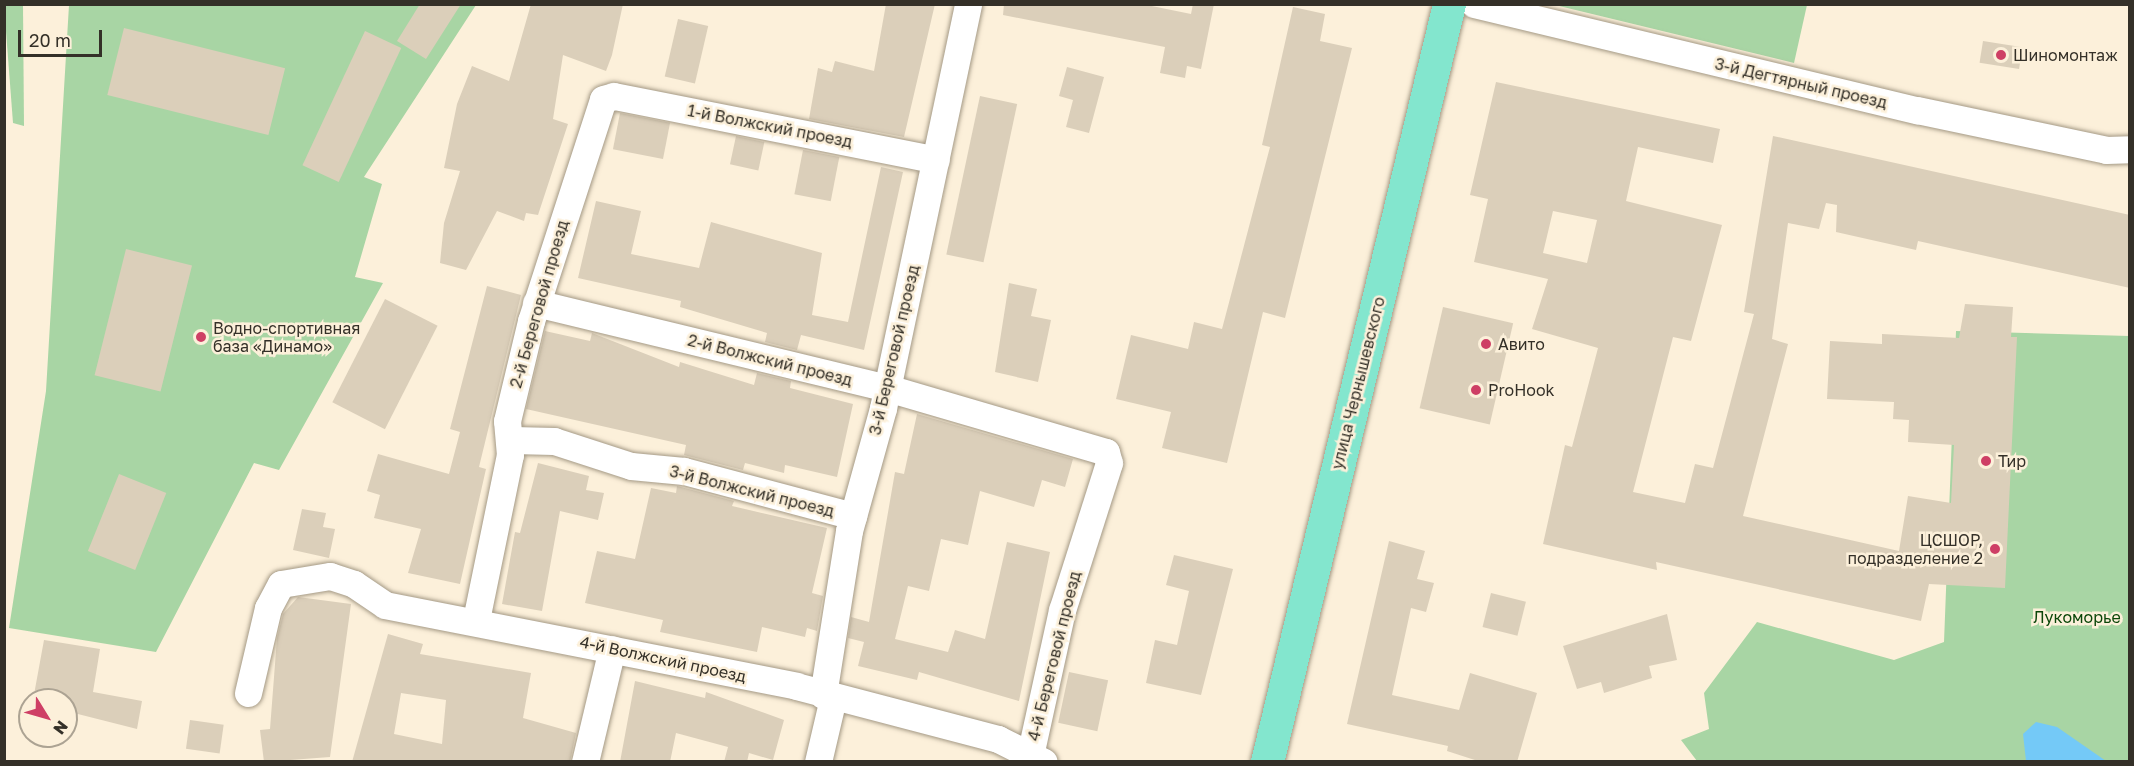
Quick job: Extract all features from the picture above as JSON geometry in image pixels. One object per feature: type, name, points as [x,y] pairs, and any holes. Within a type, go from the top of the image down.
[{"type":"main road","name":"улица Чернышевского","points":[[1267,762],[1449,4]]},
{"type":"street","name":"3-й Береговой проезд","points":[[819,762],[853,516],[936,160],[968,4]]},
{"type":"street","name":"3-й Дегтярный проезд","points":[[1474,4],[1906,108],[2106,150],[2130,149]]},
{"type":"street","name":"1-й Волжский проезд","points":[[603,99],[614,96],[936,160]]},
{"type":"street","name":"2-й Береговой проезд","points":[[476,620],[512,440],[507,421],[536,303],[603,99]]},
{"type":"street","name":"2-й Волжский проезд","points":[[536,303],[884,387],[1106,452]]},
{"type":"street","name":"3-й Волжский проезд","points":[[512,440],[555,441],[631,466],[684,471],[853,516]]},
{"type":"street","name":"4-й Береговой проезд","points":[[1037,759],[1062,610],[1109,463],[1106,452]]},
{"type":"street","name":"4-й Волжский проезд","points":[[248,693],[268,608],[281,584],[330,576],[354,584],[385,605],[476,620],[828,696],[998,739],[1037,759]]},
{"type":"street","points":[[585,762],[612,649]]},
{"type":"green space","points":[[4,5],[23,5],[24,126],[13,123]]},
{"type":"green space","name":"Водно-спортивная база «Динамо»","points":[[69,5],[476,5],[364,177],[382,184],[355,277],[383,283],[279,470],[254,463],[156,652],[9,628],[46,391]]},
{"type":"green space","points":[[1555,5],[1807,5],[1794,63]]},
{"type":"green space","name":"Лукоморье","points":[[1956,331],[2129,336],[2129,761],[1697,761],[1681,740],[1709,729],[1704,693],[1757,622],[1894,660],[1944,642]]},
{"type":"water","points":[[2036,722],[2057,727],[2106,761],[2026,761],[2023,734]]},
{"type":"building","points":[[420,4],[461,4],[426,59],[397,41]]},
{"type":"building","points":[[531,4],[623,4],[612,55],[606,71],[563,55],[553,119],[568,124],[538,215],[526,213],[524,221],[497,211],[466,270],[440,263],[444,223],[460,171],[444,168],[457,104],[472,66],[509,81]]},
{"type":"building","points":[[886,4],[935,4],[904,137],[809,119],[818,68],[832,72],[835,61],[874,71]]},
{"type":"building","points":[[1004,4],[1142,4],[1191,14],[1193,4],[1214,4],[1201,69],[1187,66],[1185,78],[1160,73],[1165,47],[1003,15]]},
{"type":"building","points":[[1293,7],[1325,14],[1320,41],[1352,48],[1285,318],[1263,312],[1227,463],[1162,448],[1171,412],[1116,399],[1131,335],[1188,349],[1194,322],[1222,329],[1270,147],[1262,145]]},
{"type":"building","points":[[678,19],[708,26],[695,83],[665,76]]},
{"type":"building","points":[[124,28],[285,68],[268,135],[107,95]]},
{"type":"building","points":[[365,31],[401,48],[339,182],[302,165]]},
{"type":"building","name":"Шиномонтаж","points":[[1983,41],[2023,47],[2019,69],[1980,63]]},
{"type":"building","points":[[1067,67],[1104,77],[1089,133],[1066,127],[1073,100],[1059,96]]},
{"type":"building","points":[[1496,82],[1720,129],[1713,163],[1638,147],[1626,201],[1722,225],[1691,341],[1673,337],[1633,492],[1685,503],[1695,464],[1713,468],[1754,314],[1744,312],[1773,136],[2130,215],[2130,288],[1918,241],[1916,250],[1836,232],[1837,205],[1826,203],[1819,229],[1788,223],[1772,339],[1788,344],[1743,516],[1899,551],[1908,496],[1951,503],[1954,445],[1908,442],[1909,420],[1893,419],[1894,402],[1827,399],[1830,341],[1882,344],[1882,334],[1959,338],[1965,304],[2013,307],[2011,337],[2017,337],[2005,588],[1929,584],[1921,621],[1656,562],[1657,570],[1543,544],[1565,445],[1572,447],[1598,348],[1532,329],[1548,279],[1474,262],[1488,199],[1470,195]],"holes":[[[1553,211],[1597,220],[1587,263],[1543,253]]]},
{"type":"building","points":[[980,96],[1017,104],[983,262],[946,254]]},
{"type":"building","points":[[620,113],[670,123],[663,159],[613,149]]},
{"type":"building","points":[[736,136],[764,142],[758,170],[730,164]]},
{"type":"building","points":[[803,150],[839,157],[831,201],[794,194]]},
{"type":"building","points":[[881,167],[903,172],[864,350],[801,335],[797,350],[765,342],[767,333],[680,307],[681,301],[578,278],[596,201],[641,211],[631,254],[699,268],[711,222],[822,253],[812,315],[848,322]]},
{"type":"building","points":[[126,249],[192,265],[161,392],[95,375]]},
{"type":"building","points":[[1009,283],[1037,289],[1031,316],[1051,320],[1038,382],[995,372]]},
{"type":"building","points":[[487,286],[521,295],[479,467],[486,469],[460,584],[408,573],[421,529],[374,518],[380,495],[367,491],[378,454],[449,474],[460,432],[450,429]]},
{"type":"building","points":[[385,299],[438,326],[385,429],[332,402]]},
{"type":"building","points":[[1443,307],[1513,323],[1490,425],[1420,408]]},
{"type":"building","points":[[545,331],[590,341],[592,333],[679,367],[680,362],[754,385],[757,373],[791,381],[790,388],[853,404],[837,477],[785,465],[784,473],[745,463],[743,470],[684,455],[686,445],[526,409]]},
{"type":"building","points":[[917,414],[1073,459],[1065,487],[1042,480],[1034,507],[980,491],[968,545],[941,539],[929,591],[908,586],[895,639],[948,652],[955,630],[985,639],[1007,542],[1050,552],[1019,701],[919,672],[917,680],[858,666],[864,642],[848,638],[851,617],[869,622],[895,472],[904,474]]},
{"type":"building","points":[[538,463],[589,476],[586,490],[604,493],[598,520],[560,511],[542,611],[502,604],[515,532],[520,533]]},
{"type":"building","points":[[119,474],[166,493],[135,570],[88,551]]},
{"type":"building","points":[[677,486],[734,501],[732,506],[827,528],[812,593],[823,596],[817,631],[807,628],[805,637],[762,627],[757,652],[660,632],[663,620],[585,603],[597,551],[635,559],[651,488],[676,493]]},
{"type":"building","points":[[302,509],[326,513],[323,527],[335,529],[329,558],[293,550]]},
{"type":"building","points":[[1389,541],[1425,551],[1417,579],[1434,583],[1426,612],[1411,608],[1392,695],[1459,710],[1470,673],[1537,693],[1517,762],[1481,762],[1447,751],[1448,746],[1347,724]]},
{"type":"building","points":[[1174,555],[1233,569],[1201,695],[1146,683],[1155,640],[1177,645],[1189,591],[1166,585]]},
{"type":"building","points":[[1491,593],[1526,602],[1517,636],[1483,627]]},
{"type":"building","points":[[298,597],[351,604],[330,757],[264,762],[260,730],[270,729],[277,638],[283,614]]},
{"type":"building","points":[[1667,614],[1677,660],[1649,666],[1652,678],[1604,693],[1601,682],[1577,689],[1563,646]]},
{"type":"building","points":[[388,634],[423,644],[420,654],[531,673],[523,718],[576,733],[570,762],[352,762]],"holes":[[[401,693],[446,700],[442,744],[394,734]]]},
{"type":"building","points":[[44,640],[100,649],[93,692],[142,701],[137,729],[78,714],[78,688],[35,688]]},
{"type":"building","points":[[1069,672],[1108,680],[1097,731],[1058,723]]},
{"type":"building","points":[[635,681],[705,698],[706,692],[784,720],[773,760],[749,753],[747,762],[724,762],[728,747],[676,733],[670,762],[620,762]]},
{"type":"building","points":[[190,720],[224,725],[220,753],[186,749]]},
{"type":"place","name":"Шиномонтаж","points":[[2001,55]]},
{"type":"place","name":"Водно-спортивная база «Динамо»","points":[[201,337]]},
{"type":"place","name":"Авито","points":[[1486,344]]},
{"type":"place","name":"ProHook","points":[[1476,390]]},
{"type":"place","name":"Тир","points":[[1986,461]]},
{"type":"place","name":"ЦСШОР, подразделение 2","points":[[1995,549]]}]
